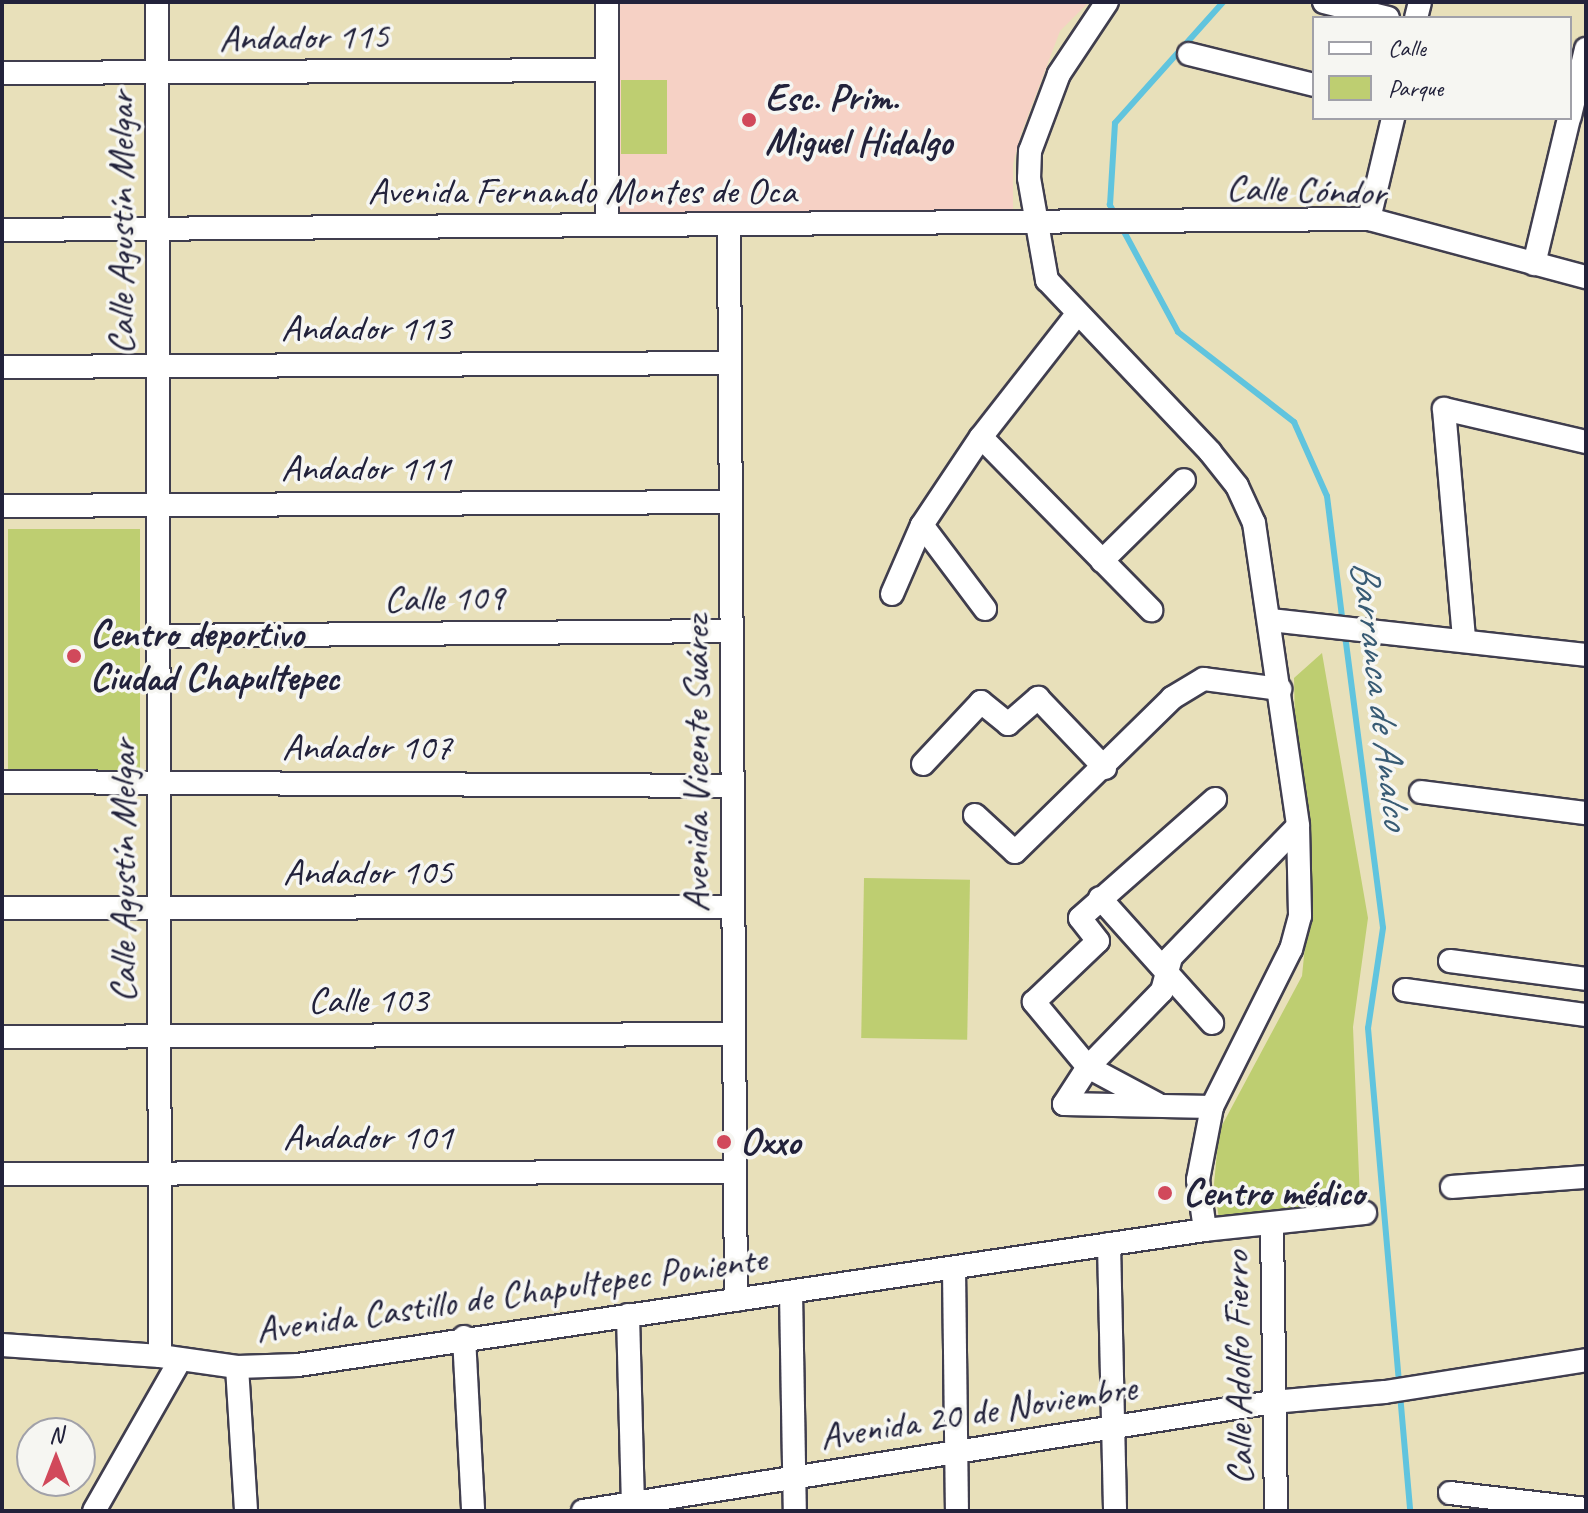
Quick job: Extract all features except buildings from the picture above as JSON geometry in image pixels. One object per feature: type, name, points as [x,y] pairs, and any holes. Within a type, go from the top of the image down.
[{"type":"street","name":"Calle Agustín Melgar","points":[[157,2],[160,1173],[170,1358]]},
{"type":"street","points":[[607,2],[607,224]]},
{"type":"street","points":[[1107,2],[1059,74],[1038,125],[1029,178],[1047,280],[1237,486],[1254,523],[1298,826],[1300,916],[1291,949],[1212,1107],[1198,1180],[1205,1230]]},
{"type":"street","points":[[1324,2],[1380,16]]},
{"type":"street","points":[[1572,108],[1586,49]]},
{"type":"street","points":[[1189,54],[1312,85]]},
{"type":"street","name":"Andador 115","points":[[2,73],[607,70]]},
{"type":"street","points":[[1369,219],[1393,120]]},
{"type":"street","points":[[1534,264],[1569,120]]},
{"type":"street","name":"Calle Cóndor","points":[[1161,224],[1369,219],[1586,277]]},
{"type":"street","name":"Avenida Fernando Montes de Oca","points":[[2,230],[607,224],[729,228],[1097,222],[1161,224]]},
{"type":"street","name":"Avenida Vicente Suárez","points":[[729,228],[736,1300]]},
{"type":"street","points":[[892,594],[922,525],[981,437],[1077,314]]},
{"type":"street","name":"Andador 113","points":[[2,367],[730,363]]},
{"type":"street","points":[[1464,638],[1444,409],[1586,442]]},
{"type":"street","points":[[981,437],[1151,610]]},
{"type":"street","points":[[1102,561],[1184,480]]},
{"type":"street","name":"Andador 111","points":[[2,506],[731,502]]},
{"type":"street","points":[[922,525],[985,609]]},
{"type":"street","points":[[1270,620],[1327,630],[1464,638],[1586,655]]},
{"type":"street","name":"Calle 109","points":[[158,636],[731,631]]},
{"type":"street","points":[[975,815],[1015,852],[1105,768],[1172,698],[1204,679],[1280,689]]},
{"type":"street","points":[[923,764],[981,702],[1008,724],[1038,698],[1105,768]]},
{"type":"street","name":"Andador 107","points":[[2,782],[732,786]]},
{"type":"street","points":[[1421,792],[1586,813]]},
{"type":"street","points":[[1162,1107],[1088,1067],[1034,1002],[1098,941],[1080,918],[1215,799]]},
{"type":"street","points":[[1212,1107],[1064,1104],[1088,1067],[1162,991],[1171,957],[1298,826]]},
{"type":"street","points":[[1100,898],[1166,976],[1212,1023]]},
{"type":"street","name":"Andador 105","points":[[2,908],[733,907]]},
{"type":"street","points":[[1450,961],[1586,979]]},
{"type":"street","points":[[1405,990],[1586,1015]]},
{"type":"street","name":"Calle 103","points":[[2,1037],[734,1034]]},
{"type":"street","name":"Andador 101","points":[[2,1174],[735,1172]]},
{"type":"street","points":[[1452,1187],[1586,1177]]},
{"type":"street","name":"Avenida Castillo de Chapultepec Poniente","points":[[2,1345],[170,1358],[237,1367],[298,1365],[464,1337],[954,1269],[1205,1230],[1365,1213]]},
{"type":"street","name":"Calle Adolfo Fierro","points":[[1272,1225],[1276,1511]]},
{"type":"street","points":[[1109,1244],[1115,1511]]},
{"type":"street","points":[[954,1269],[957,1511]]},
{"type":"street","points":[[791,1292],[795,1511]]},
{"type":"street","points":[[628,1315],[633,1507]]},
{"type":"street","points":[[464,1337],[473,1511]]},
{"type":"street","points":[[94,1511],[170,1358]]},
{"type":"street","name":"Avenida 20 de Noviembre","points":[[583,1511],[633,1507],[794,1478],[1273,1402],[1385,1392],[1586,1360]]},
{"type":"street","points":[[237,1367],[246,1511]]},
{"type":"street","points":[[1450,1493],[1586,1509]]},
{"type":"shaded area","name":"Esc. Prim. Miguel Hidalgo","points":[[608,2],[1089,2],[1060,31],[1021,134],[1013,164],[1013,215],[608,218]]},
{"type":"green space","points":[[621,80],[667,80],[667,154],[621,154]]},
{"type":"green space","name":"Centro deportivo Ciudad Chapultepec","points":[[8,529],[140,529],[140,782],[8,782]]},
{"type":"green space","points":[[1322,653],[1368,918],[1353,1027],[1361,1225],[1280,1230],[1219,1219],[1214,1184],[1219,1131],[1302,976],[1311,886],[1296,770],[1294,678]]},
{"type":"green space","points":[[864,878],[970,880],[967,1040],[861,1038]]},
{"type":"waterway","name":"Barranca de Analco","points":[[1116,216],[1110,205],[1115,123],[1223,2]]},
{"type":"waterway","name":"Barranca de Analco","points":[[1121,226],[1178,332],[1294,422],[1327,496],[1343,624]]},
{"type":"waterway","name":"Barranca de Analco","points":[[1345,635],[1383,928],[1368,1028],[1410,1511]]},
{"type":"place","name":"Esc. Prim. Miguel Hidalgo","points":[[749,120]]},
{"type":"place","name":"Centro deportivo Ciudad Chapultepec","points":[[74,656]]},
{"type":"place","name":"Oxxo","points":[[724,1142]]},
{"type":"place","name":"Centro médico","points":[[1165,1193]]}]
